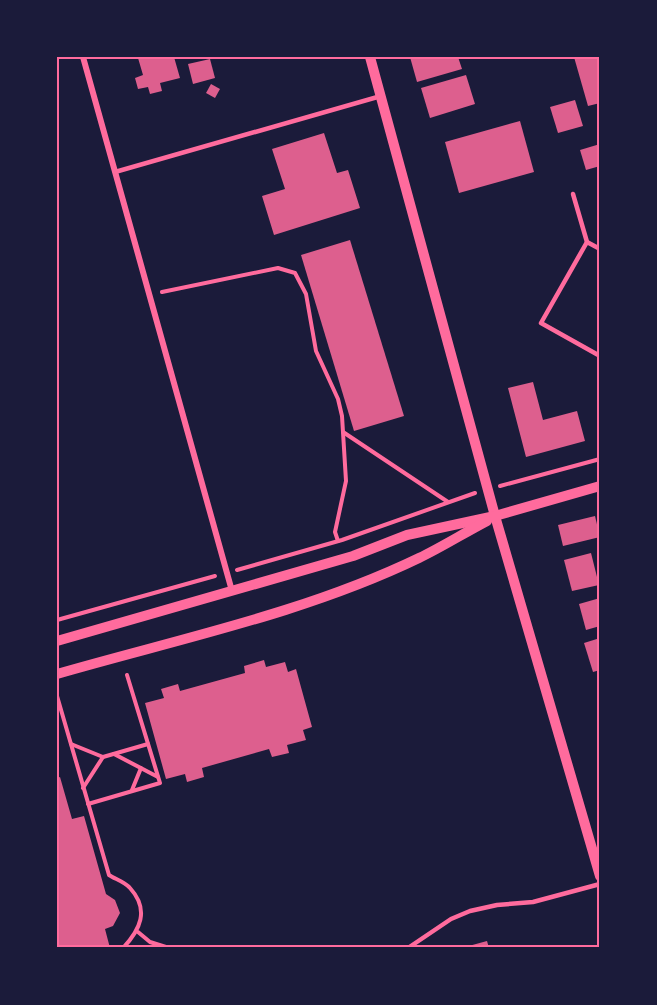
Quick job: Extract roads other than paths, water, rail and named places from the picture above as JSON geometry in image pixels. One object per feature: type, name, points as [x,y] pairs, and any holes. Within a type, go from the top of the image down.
[{"type":"street","points":[[83,57],[232,591]]},
{"type":"street","points":[[370,57],[495,516],[600,876]]},
{"type":"street","points":[[57,641],[353,556],[407,535],[495,516],[600,486]]},
{"type":"street","points":[[57,674],[288,608],[363,582],[419,558],[495,516]]},
{"type":"lane","points":[[115,172],[381,96]]},
{"type":"lane","points":[[573,194],[587,242],[600,249]]},
{"type":"lane","points":[[587,242],[541,323],[600,356]]},
{"type":"lane","points":[[408,948],[451,919],[470,911],[497,904],[533,902],[600,884]]}]
